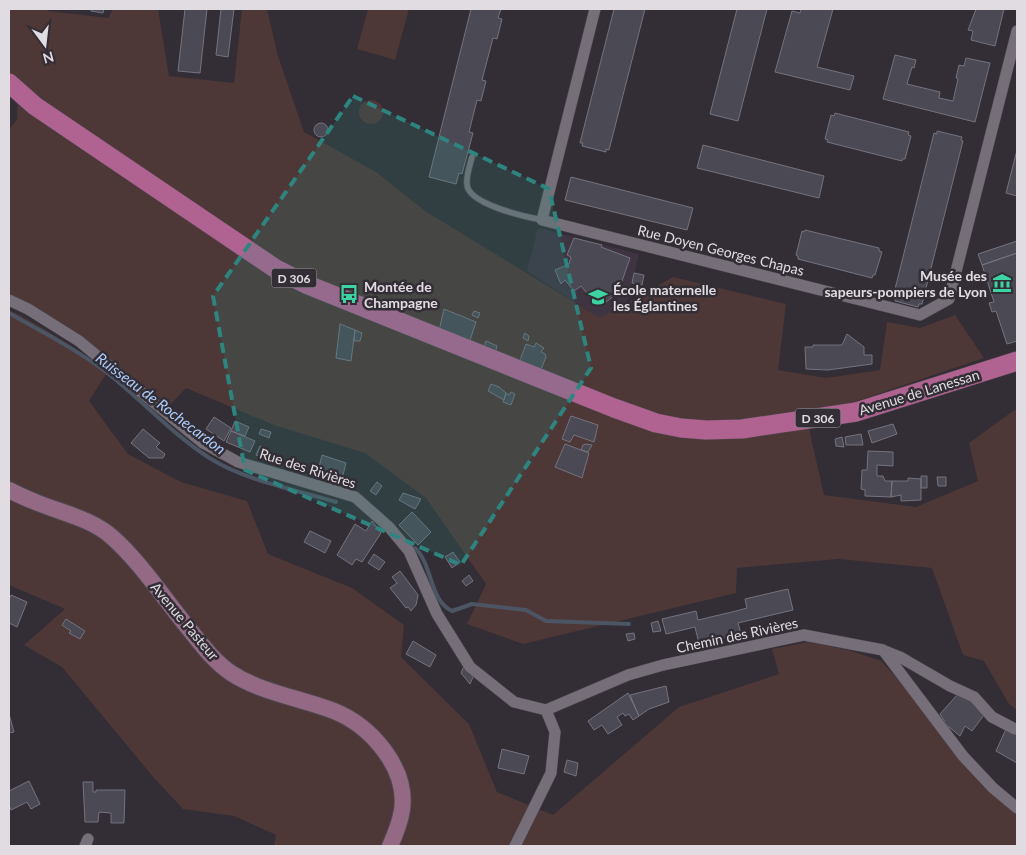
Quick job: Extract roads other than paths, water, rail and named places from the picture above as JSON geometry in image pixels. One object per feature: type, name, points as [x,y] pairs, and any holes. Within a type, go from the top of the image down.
[{"type":"main road","name":"Avenue de Lanessan","points":[[9,83],[20,95],[43,112],[268,263],[292,277],[331,295],[656,423],[706,430],[742,428],[856,412],[1017,361]]},
{"type":"main road","name":"Avenue Pasteur","points":[[9,490],[78,517],[110,535],[133,557],[208,653],[231,673],[260,687],[336,712],[362,727],[381,746],[394,766],[401,789],[402,809],[397,830],[390,846]]},
{"type":"street","points":[[542,220],[595,9]]},
{"type":"street","name":"Rue Doyen Georges Chapas","points":[[542,220],[920,315],[949,299],[1017,31]]},
{"type":"street","name":"Rue des Rivières","points":[[9,300],[28,309],[79,341],[203,444],[238,462],[355,497],[389,527],[409,551],[437,614],[470,667],[514,702],[546,710]]},
{"type":"street","name":"Chemin des Rivières","points":[[546,710],[628,675],[804,635],[883,650],[900,657],[950,686],[974,697],[992,717],[1015,729]]},
{"type":"street","points":[[883,650],[964,756],[993,788],[1017,808]]},
{"type":"street","points":[[515,846],[552,773],[555,732],[546,710]]},
{"type":"lane","points":[[472,157],[466,185],[470,193],[489,204],[518,216],[542,220]]},
{"type":"waterway","name":"Ruisseau de Rochecardon","points":[[9,313],[95,364],[197,450],[211,459],[225,467],[256,479],[336,502]]},
{"type":"waterway","name":"Ruisseau de Rochecardon","points":[[415,548],[425,563],[439,599],[452,611],[472,604],[526,610],[546,621],[629,624]]},
{"type":"place","name":"Musée des sapeurs-pompiers de Lyon","points":[[1002,283]]},
{"type":"place","name":"Montée de Champagne","points":[[349,294]]},
{"type":"place","name":"École maternelle les Églantines","points":[[598,297]]}]
